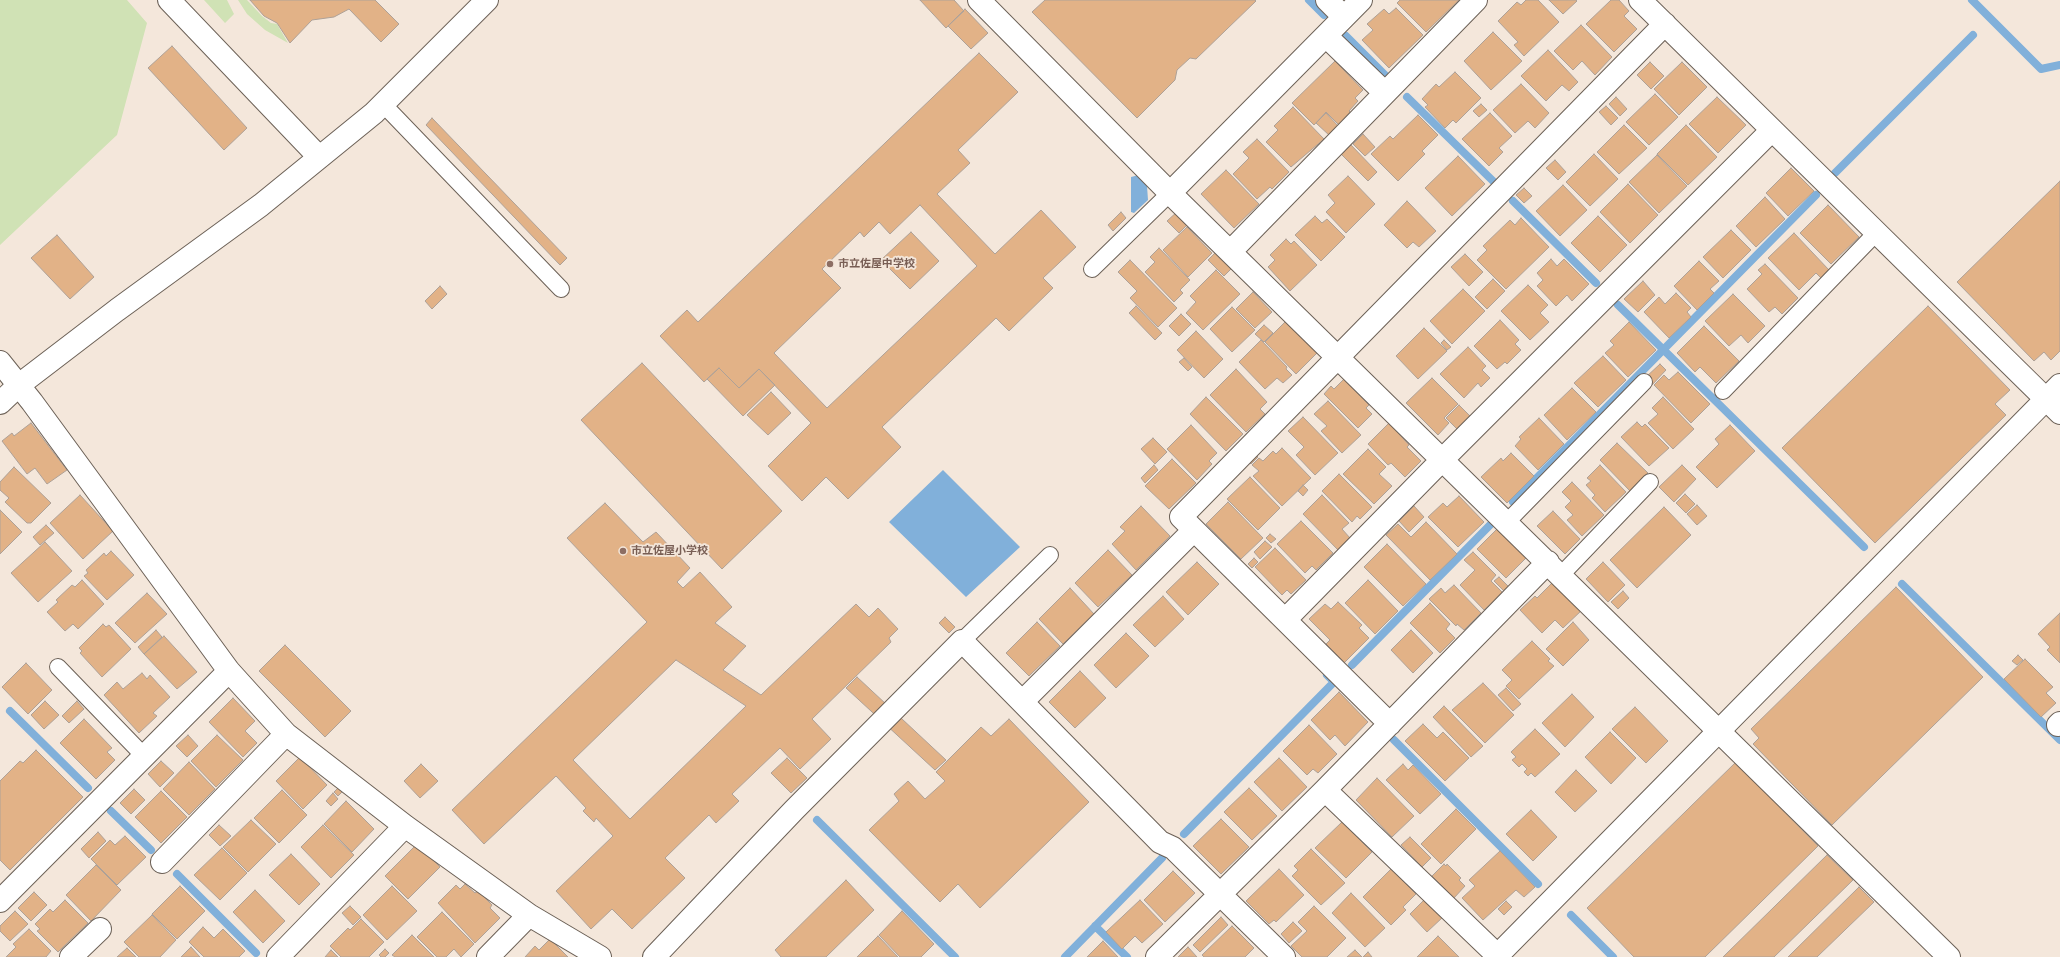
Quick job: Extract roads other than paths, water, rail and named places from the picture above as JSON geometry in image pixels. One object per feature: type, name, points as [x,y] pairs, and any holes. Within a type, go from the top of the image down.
[{"type":"street","points":[[170,0],[319,157]]},
{"type":"street","points":[[0,403],[19,385],[117,310],[261,204],[383,104],[486,0]]},
{"type":"street","points":[[979,0],[1170,193],[1508,522],[1948,957]]},
{"type":"street","points":[[1327,0],[1344,18]]},
{"type":"street","points":[[1170,193],[1361,0]]},
{"type":"street","points":[[1230,252],[1476,0]]},
{"type":"street","points":[[1325,790],[1497,956],[1720,731],[2056,399],[1877,232],[1640,0]]},
{"type":"street","points":[[1390,724],[1181,517],[1665,24]]},
{"type":"street","points":[[1326,36],[1385,93]]},
{"type":"street","points":[[1285,620],[1442,459],[1772,130]]},
{"type":"street","points":[[0,362],[19,385],[229,671],[286,734],[405,826],[529,915],[600,957]]},
{"type":"street","points":[[1022,702],[1194,530]]},
{"type":"street","points":[[1157,957],[1390,724],[1555,569]]},
{"type":"street","points":[[654,957],[794,810],[962,641],[1160,842],[1172,848],[1284,957]]},
{"type":"street","points":[[0,902],[229,671]]},
{"type":"street","points":[[162,862],[286,734]]},
{"type":"street","points":[[278,957],[405,826]]},
{"type":"street","points":[[488,957],[529,915]]},
{"type":"street","points":[[71,957],[100,929]]},
{"type":"lane","points":[[383,104],[561,289]]},
{"type":"lane","points":[[1092,269],[1170,193]]},
{"type":"lane","points":[[1723,391],[1877,232]]},
{"type":"lane","points":[[1508,522],[1644,382]]},
{"type":"lane","points":[[1555,569],[1650,482]]},
{"type":"lane","points":[[962,641],[1050,555]]},
{"type":"lane","points":[[58,667],[144,756]]},
{"type":"water","points":[[1139,175],[1147,186],[1148,200],[1134,213],[1131,212],[1131,177]]},
{"type":"water","points":[[943,470],[1020,547],[966,597],[889,522]]},
{"type":"waterway","points":[[1309,0],[1324,15]]},
{"type":"waterway","points":[[1972,0],[2041,69],[2060,65]]},
{"type":"waterway","points":[[1835,173],[1973,35]]},
{"type":"waterway","points":[[1346,36],[1385,75]]},
{"type":"waterway","points":[[1407,97],[1494,182]]},
{"type":"waterway","points":[[1513,502],[1816,195]]},
{"type":"waterway","points":[[1513,201],[1596,283]]},
{"type":"waterway","points":[[1618,305],[1864,547]]},
{"type":"waterway","points":[[1352,665],[1492,523]]},
{"type":"waterway","points":[[1902,584],[2060,740]]},
{"type":"waterway","points":[[1184,834],[1334,682],[1327,675]]},
{"type":"waterway","points":[[10,711],[88,788]]},
{"type":"waterway","points":[[1394,740],[1538,884]]},
{"type":"waterway","points":[[111,811],[151,850]]},
{"type":"waterway","points":[[817,820],[955,957]]},
{"type":"waterway","points":[[1065,957],[1162,858]]},
{"type":"waterway","points":[[177,874],[256,953]]},
{"type":"waterway","points":[[1571,915],[1613,957]]},
{"type":"waterway","points":[[1095,926],[1127,957]]},
{"type":"place","name":"市立佐屋中学校","points":[[830,264]]},
{"type":"place","name":"市立佐屋小学校","points":[[623,551]]}]
